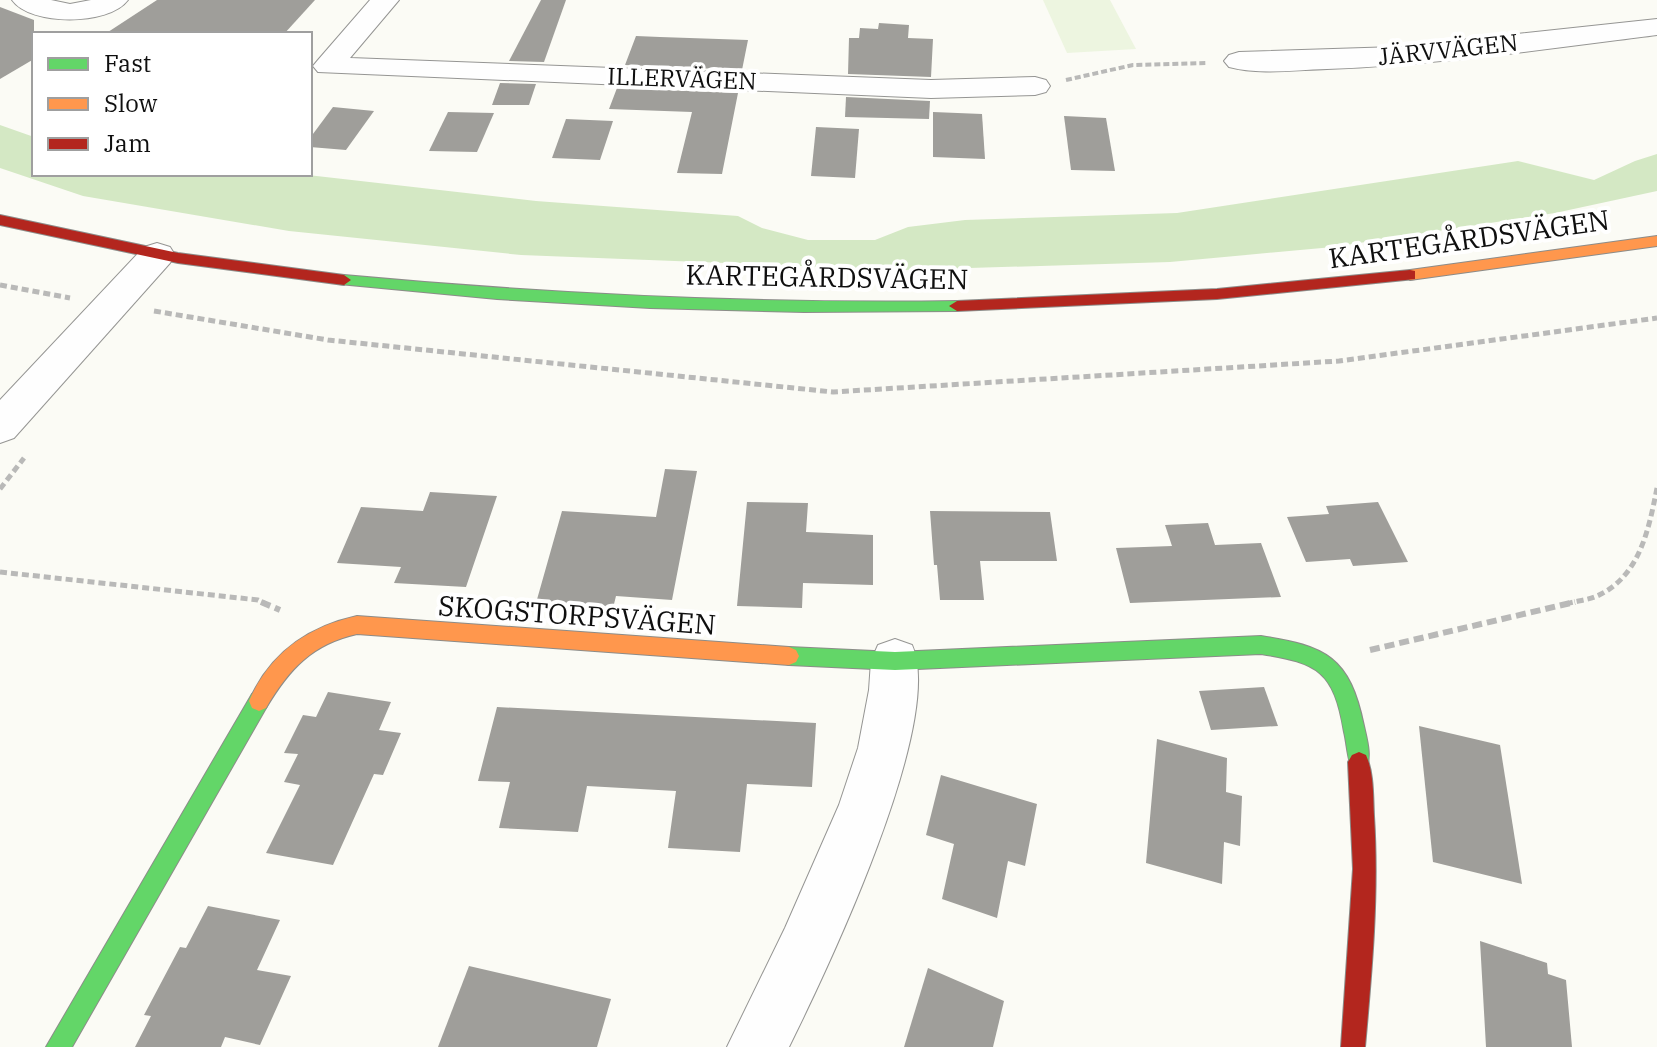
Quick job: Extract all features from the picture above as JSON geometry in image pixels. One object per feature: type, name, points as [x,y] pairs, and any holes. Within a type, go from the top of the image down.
[{"type":"street","points":[[26,0],[65,14],[88,11],[114,0]]},
{"type":"street","name":"ILLERVÄGEN","points":[[385,0],[328,66],[931,89],[1035,86]]},
{"type":"street","points":[[1648,0],[1657,9]]},
{"type":"street","name":"JÄRVVÄGEN","points":[[1239,61],[1301,62],[1431,55],[1657,27]]},
{"type":"street","name":"KARTEGÅRDSVÄGEN","points":[[0,220],[54,235],[157,255],[355,280],[561,298],[720,306],[1012,307],[1218,296],[1343,285],[1526,262],[1657,241]]},
{"type":"street","points":[[0,427],[125,308],[157,255]]},
{"type":"street","name":"SKOGSTORPSVÄGEN","points":[[58,1047],[267,684],[279,666],[300,645],[324,631],[357,625],[701,652],[895,661],[1261,645],[1298,651],[1323,661]]},
{"type":"street","points":[[757,1047],[811,937],[853,839],[886,744],[895,695],[895,661]]},
{"type":"street","points":[[1323,661],[1340,681],[1349,706],[1363,807],[1363,895],[1353,1047]]},
{"type":"path","points":[[1035,86],[1133,65],[1239,61]]},
{"type":"path","points":[[0,285],[328,340],[833,392],[1339,361],[1657,318]]},
{"type":"path","points":[[1323,661],[1598,596],[1616,584],[1640,556],[1647,542],[1657,488]]},
{"type":"path","points":[[0,572],[258,600],[324,631]]},
{"type":"green space","points":[[1043,0],[1110,0],[1136,49],[1067,53]]},
{"type":"green space","points":[[0,125],[32,136],[32,176],[312,175],[536,201],[738,216],[762,228],[808,240],[875,240],[908,227],[965,220],[1177,213],[1518,161],[1594,180],[1657,154],[1657,191],[1555,213],[1333,247],[1170,262],[904,270],[521,255],[289,231],[83,196],[0,168]]},
{"type":"building","points":[[157,0],[315,0],[286,32],[108,32]]},
{"type":"building","points":[[541,0],[566,0],[544,62],[509,61]]},
{"type":"building","points":[[0,7],[34,20],[34,32],[32,60],[0,79]]},
{"type":"building","points":[[879,23],[909,25],[908,38],[933,39],[931,77],[848,74],[849,38],[859,38],[860,28],[878,29]]},
{"type":"building","points":[[636,36],[748,40],[742,70],[625,65]]},
{"type":"building","points":[[500,83],[536,84],[529,105],[492,105]]},
{"type":"building","points":[[617,88],[738,93],[722,174],[677,173],[692,112],[609,109]]},
{"type":"building","points":[[846,97],[930,101],[929,119],[845,117]]},
{"type":"building","points":[[333,107],[374,111],[346,150],[312,147],[312,135]]},
{"type":"building","points":[[448,112],[494,113],[477,152],[429,151]]},
{"type":"building","points":[[933,112],[982,114],[985,159],[933,157]]},
{"type":"building","points":[[1064,116],[1106,118],[1115,171],[1071,170]]},
{"type":"building","points":[[566,119],[613,121],[600,160],[552,158]]},
{"type":"building","points":[[816,127],[859,129],[855,178],[811,176]]},
{"type":"building","points":[[665,469],[697,471],[672,600],[616,596],[613,608],[536,603],[562,511],[656,517]]},
{"type":"building","points":[[430,492],[497,496],[466,587],[394,583],[401,567],[337,563],[361,507],[423,511]]},
{"type":"building","points":[[747,502],[808,503],[806,532],[873,535],[873,585],[803,583],[802,608],[737,606]]},
{"type":"building","points":[[1378,502],[1408,562],[1353,566],[1350,559],[1306,562],[1287,517],[1329,514],[1326,506]]},
{"type":"building","points":[[930,511],[1050,512],[1057,561],[980,561],[984,600],[940,600]]},
{"type":"building","points":[[1208,523],[1215,545],[1261,543],[1281,597],[1130,603],[1116,548],[1172,546],[1165,525]]},
{"type":"building","points":[[1264,687],[1278,726],[1211,730],[1199,691]]},
{"type":"building","points":[[328,692],[391,702],[379,730],[401,733],[383,775],[374,774],[333,865],[266,853],[300,785],[284,782],[298,754],[284,753],[303,715],[316,717]]},
{"type":"building","points":[[497,707],[816,723],[812,787],[747,784],[740,852],[668,848],[676,791],[587,786],[578,832],[499,828],[510,782],[478,781]]},
{"type":"building","points":[[1419,726],[1500,745],[1522,884],[1433,862]]},
{"type":"building","points":[[1157,739],[1227,758],[1226,792],[1242,796],[1240,846],[1224,842],[1222,884],[1146,863]]},
{"type":"building","points":[[941,775],[1037,804],[1025,866],[1008,861],[997,918],[942,899],[954,844],[926,835]]},
{"type":"building","points":[[208,906],[280,920],[257,970],[291,976],[260,1045],[225,1037],[221,1047],[135,1047],[151,1016],[144,1015],[180,947],[186,948]]},
{"type":"building","points":[[1480,941],[1547,963],[1548,974],[1566,980],[1572,1047],[1486,1047]]},
{"type":"building","points":[[469,966],[611,999],[597,1047],[438,1047]]},
{"type":"building","points":[[928,968],[1004,1001],[993,1047],[904,1047]]},
{"type":"traffic: fast","points":[[344,280],[497,294],[650,303],[804,307],[957,306]]},
{"type":"traffic: fast","points":[[789,656],[895,661],[1261,645],[1289,649],[1315,657],[1336,676],[1348,704],[1359,762]]},
{"type":"traffic: fast","points":[[58,1047],[259,701]]},
{"type":"traffic: slow","points":[[1410,275],[1657,241]]},
{"type":"traffic: slow","points":[[259,701],[287,660],[298,650],[323,634],[357,625],[789,656]]},
{"type":"traffic: jam","points":[[0,220],[178,258],[344,280]]},
{"type":"traffic: jam","points":[[957,306],[1217,294],[1410,275]]},
{"type":"traffic: jam","points":[[1353,1047],[1362,941],[1364,869],[1359,762]]}]
